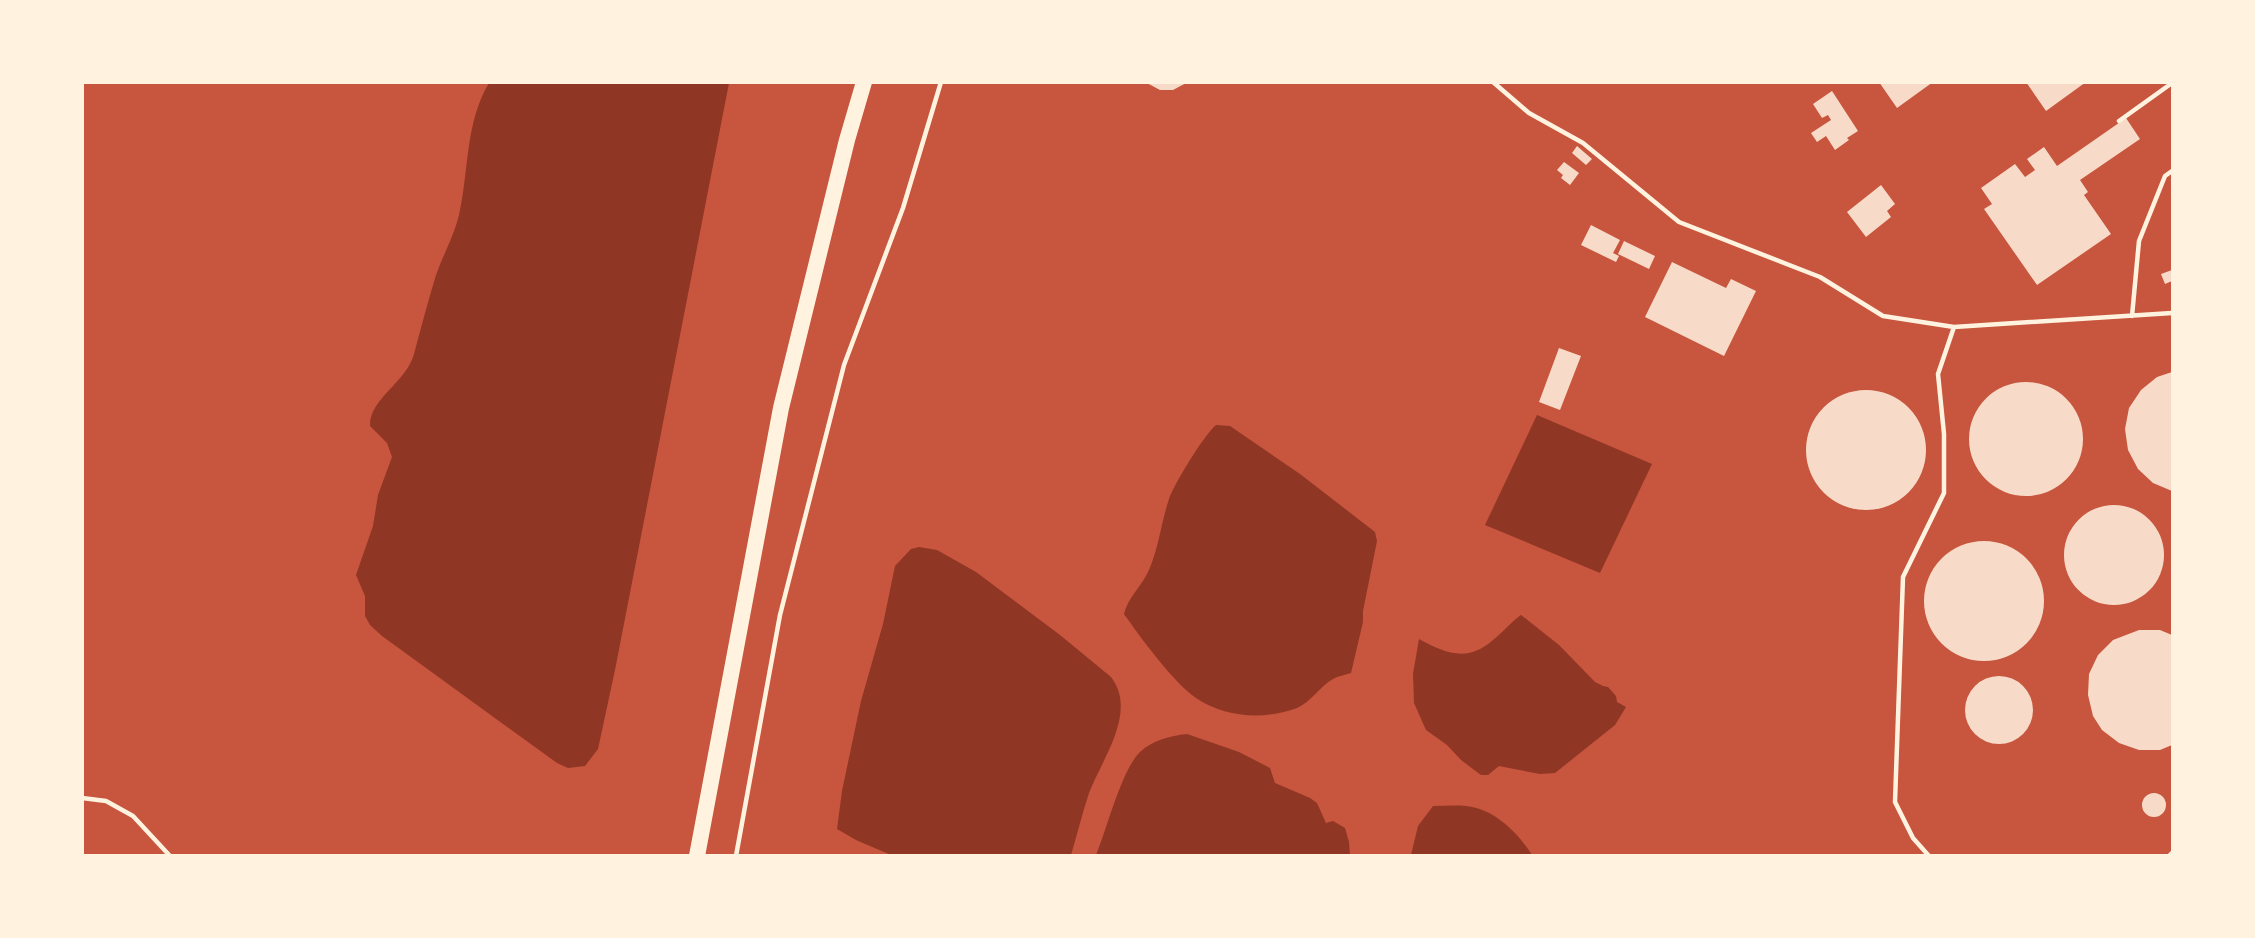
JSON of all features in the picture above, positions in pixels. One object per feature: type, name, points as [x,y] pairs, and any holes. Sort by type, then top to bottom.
[{"type":"highway","points":[[697,855],[781,408],[847,140],[864,82]]},
{"type":"lane","points":[[736,855],[780,615],[844,365],[903,208],[941,82]]},
{"type":"lane","points":[[1493,82],[1529,113],[1583,143],[1679,222],[1820,277],[1883,316],[1954,327],[2172,313]]},
{"type":"lane","points":[[2119,121],[2172,83]]},
{"type":"lane","points":[[2132,316],[2139,241],[2165,176],[2172,171]]},
{"type":"lane","points":[[1929,855],[1913,838],[1895,802],[1902,577],[1944,493],[1944,434],[1938,374],[1954,327]]},
{"type":"lane","points":[[82,798],[106,801],[133,816],[170,855]]},
{"type":"shaded area","points":[[489,83],[729,83],[615,670],[598,749],[585,766],[568,768],[557,763],[382,636],[370,625],[365,616],[365,596],[356,575],[373,526],[378,495],[392,457],[387,443],[370,426],[371,416],[381,399],[404,374],[414,354],[436,275],[457,223],[472,131],[481,98]]},
{"type":"shaded area","points":[[1537,415],[1652,464],[1600,573],[1485,525]]},
{"type":"shaded area","points":[[1216,425],[1230,426],[1300,474],[1375,532],[1377,541],[1363,611],[1363,622],[1351,673],[1333,679],[1302,705],[1284,712],[1258,715],[1232,713],[1208,705],[1196,698],[1168,671],[1124,614],[1149,570],[1172,492],[1197,449]]},
{"type":"shaded area","points":[[919,547],[937,550],[976,572],[1060,635],[1111,677],[1118,691],[1121,705],[1115,735],[1089,793],[1071,855],[891,855],[837,829],[842,791],[861,701],[883,624],[895,566],[911,549]]},
{"type":"shaded area","points":[[1521,615],[1559,645],[1595,682],[1608,687],[1616,696],[1617,702],[1626,707],[1615,725],[1555,773],[1540,774],[1499,766],[1488,775],[1481,775],[1426,730],[1414,703],[1413,674],[1419,639],[1447,652],[1474,652],[1493,640]]},
{"type":"shaded area","points":[[1187,734],[1239,752],[1270,768],[1275,783],[1310,798],[1317,803],[1326,823],[1333,821],[1345,828],[1350,855],[1096,855],[1121,786],[1133,761],[1140,752],[1156,742],[1168,737]]},
{"type":"shaded area","points":[[1433,806],[1466,806],[1487,812],[1505,823],[1532,855],[1411,855],[1418,826]]},
{"type":"building","points":[[1145,82],[1188,82],[1173,90],[1160,90]]},
{"type":"building","points":[[1879,82],[1933,82],[1897,108]]},
{"type":"building","points":[[2026,82],[2086,82],[2046,111]]},
{"type":"building","points":[[1832,91],[1858,131],[1835,150],[1826,136],[1817,142],[1811,133],[1831,120],[1828,115],[1822,118],[1813,104]]},
{"type":"building","points":[[2126,118],[2140,139],[2080,180],[2088,192],[2084,195],[2111,234],[2037,285],[1984,209],[1992,204],[1981,188],[2015,164],[2025,177],[2035,170],[2027,159],[2044,147],[2057,166]]},
{"type":"building","points":[[1577,146],[1592,159],[1586,165],[1572,153]]},
{"type":"building","points":[[1564,162],[1579,173],[1570,185],[1561,178],[1563,175],[1557,170]]},
{"type":"building","points":[[1881,185],[1895,204],[1887,211],[1891,217],[1866,237],[1847,212]]},
{"type":"building","points":[[1591,225],[1620,240],[1613,253],[1619,256],[1616,262],[1581,245]]},
{"type":"building","points":[[1624,241],[1655,256],[1649,269],[1618,254]]},
{"type":"building","points":[[1672,262],[1726,288],[1731,279],[1756,291],[1724,356],[1645,317]]},
{"type":"building","points":[[2172,270],[2172,281],[2165,284],[2161,274]]},
{"type":"building","points":[[1559,348],[1581,356],[1560,410],[1539,402]]},
{"type":"building","points":[[2172,372],[2172,491],[2153,483],[2138,469],[2128,450],[2125,429],[2129,408],[2141,390],[2157,377]]},
{"type":"building","points":[[2026,382],[2048,386],[2067,398],[2079,417],[2083,439],[2079,461],[2067,480],[2048,492],[2026,496],[2004,492],[1985,480],[1973,461],[1969,439],[1973,417],[1985,398],[2004,386]]},
{"type":"building","points":[[1866,390],[1889,395],[1908,408],[1921,427],[1926,450],[1921,473],[1908,492],[1889,505],[1866,510],[1843,505],[1824,492],[1811,473],[1806,450],[1811,427],[1824,408],[1843,395]]},
{"type":"building","points":[[2114,505],[2133,509],[2149,520],[2160,536],[2164,555],[2160,574],[2149,590],[2133,601],[2114,605],[2095,601],[2079,590],[2068,574],[2064,555],[2068,536],[2079,520],[2095,509]]},
{"type":"building","points":[[1984,541],[2007,546],[2026,559],[2039,578],[2044,601],[2039,624],[2026,643],[2007,656],[1984,661],[1961,656],[1942,643],[1929,624],[1924,601],[1929,578],[1942,559],[1961,546]]},
{"type":"building","points":[[2139,630],[2160,630],[2172,635],[2172,745],[2160,750],[2139,750],[2119,743],[2102,730],[2093,716],[2088,695],[2089,674],[2098,655],[2113,640]]},
{"type":"building","points":[[1999,676],[2012,679],[2023,686],[2030,697],[2033,710],[2030,723],[2023,734],[2012,741],[1999,744],[1986,741],[1975,734],[1968,723],[1965,710],[1968,697],[1975,686],[1986,679]]},
{"type":"building","points":[[2154,793],[2159,794],[2165,800],[2165,810],[2159,816],[2154,817],[2149,816],[2143,810],[2142,805],[2143,800],[2149,794]]}]
